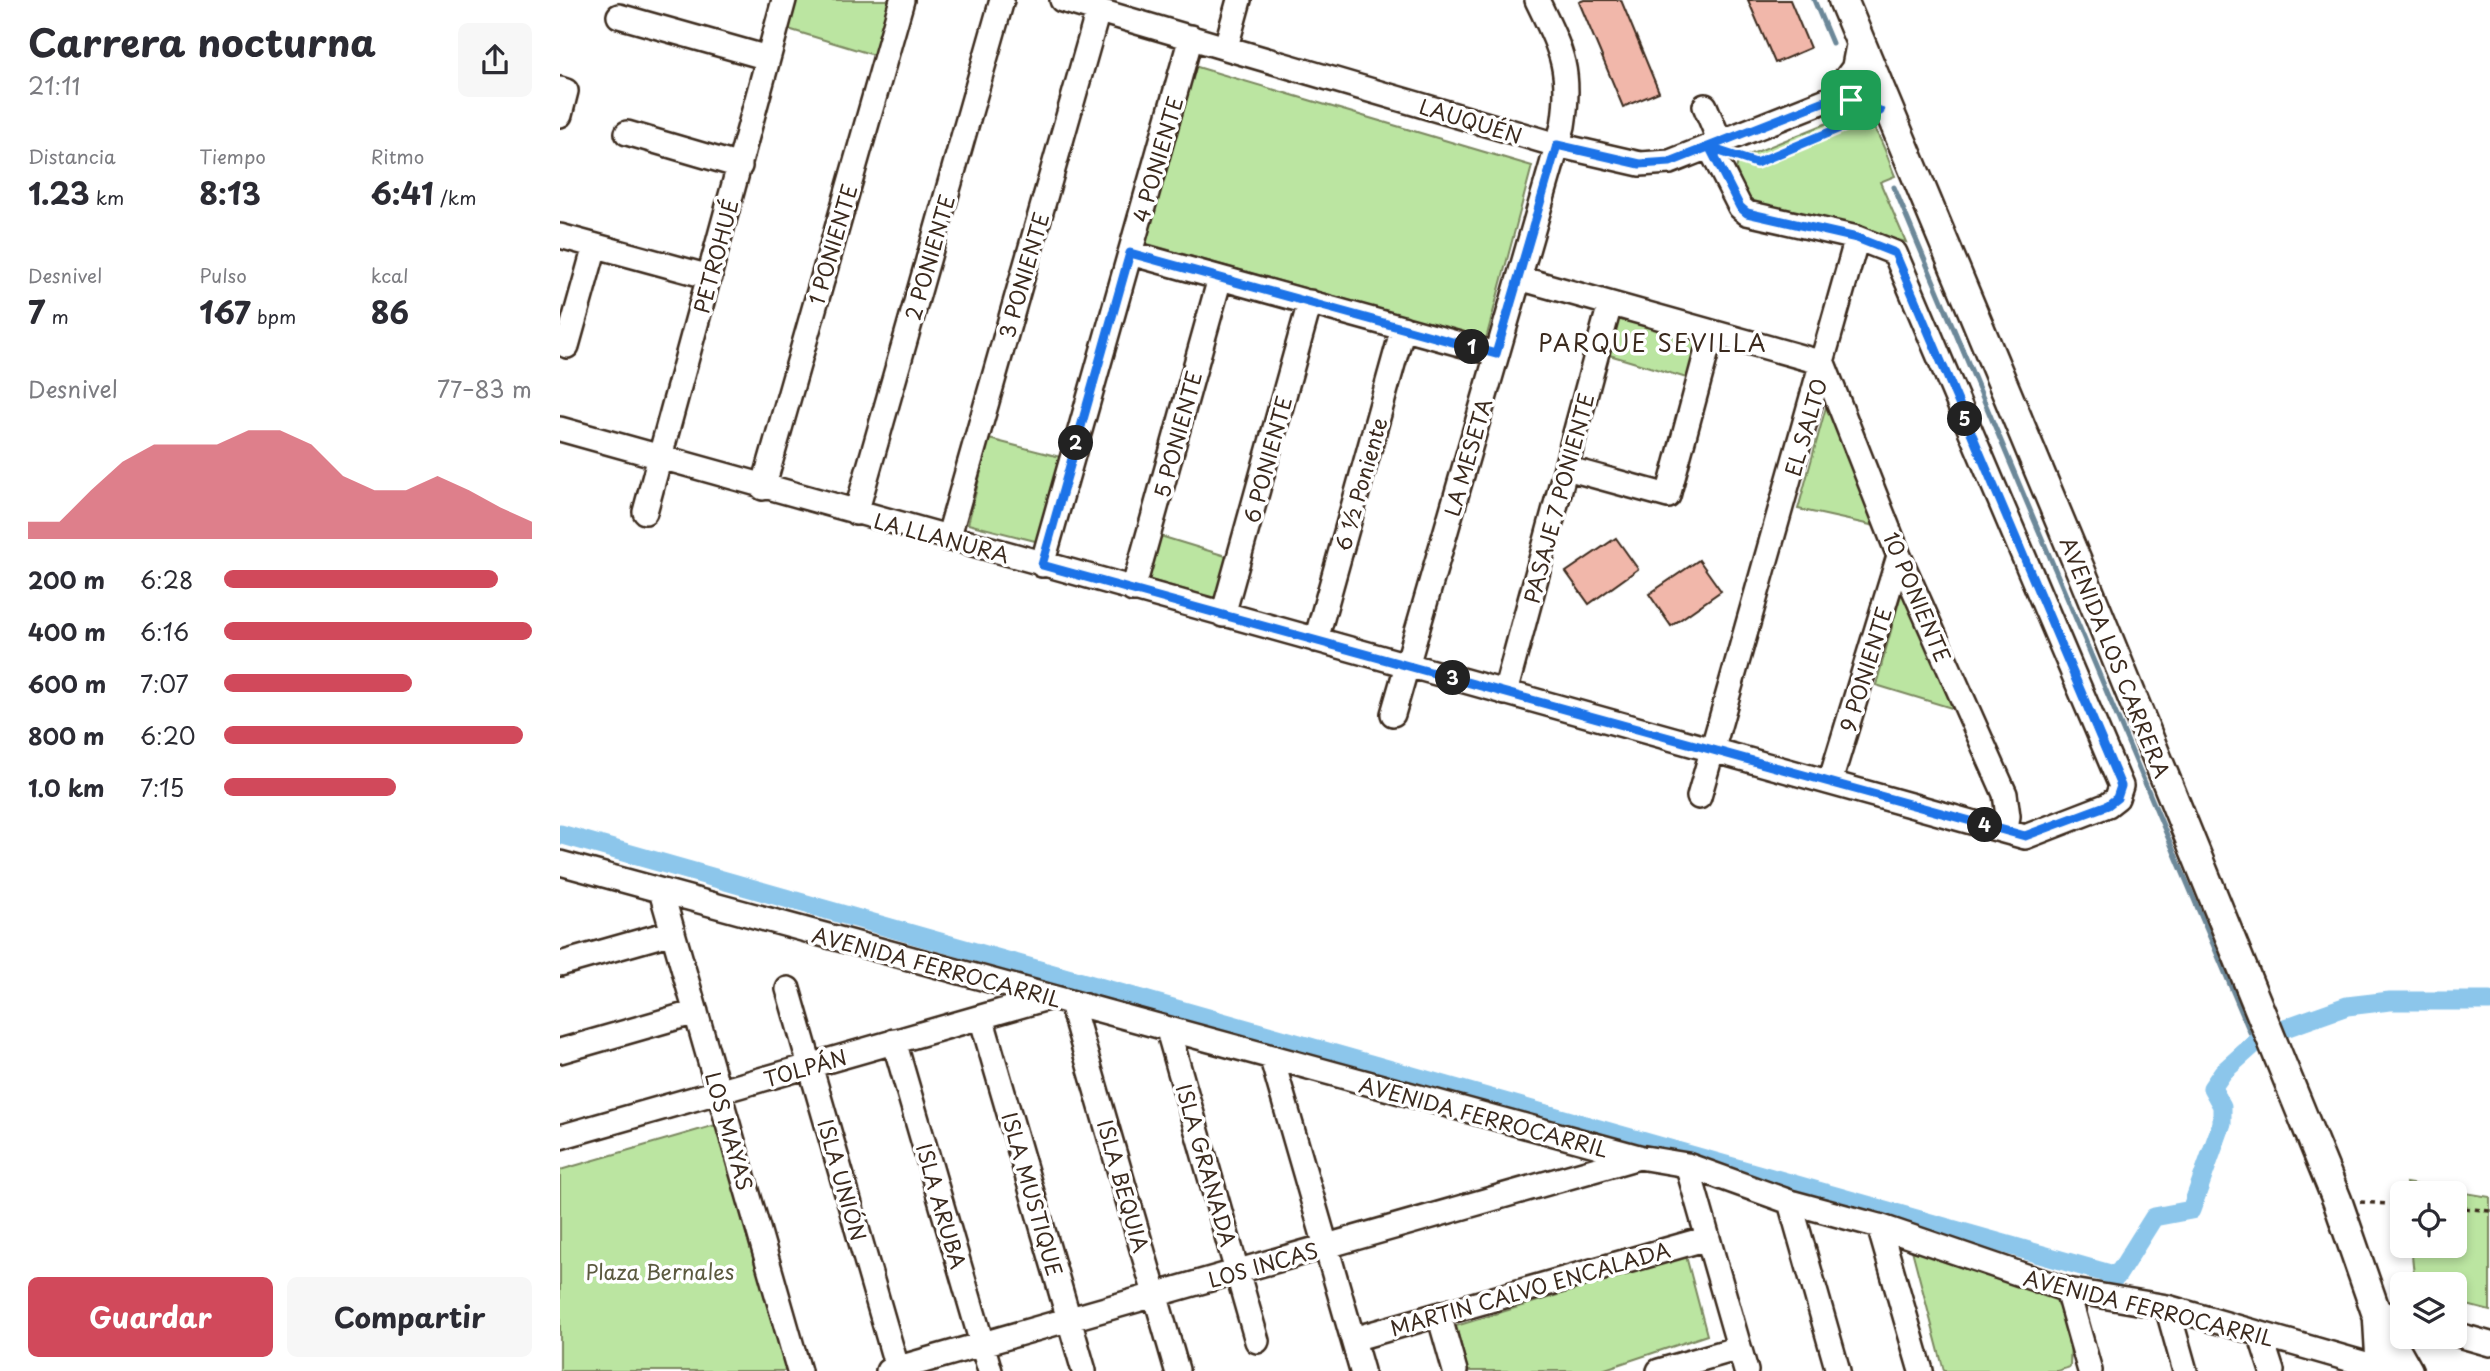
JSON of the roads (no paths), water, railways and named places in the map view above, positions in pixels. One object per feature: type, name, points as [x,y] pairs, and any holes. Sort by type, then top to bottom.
[{"type":"main road","name":"AVENIDA LOS CARRERA","points":[[1843,0],[1877,80],[1886,114],[2075,556],[2386,1316],[2394,1369]]},
{"type":"main road","points":[[1861,43],[1856,69],[1835,97],[1886,114]]},
{"type":"street","name":"PETROHUÉ","points":[[645,512],[784,0]]},
{"type":"street","name":"1 PONIENTE","points":[[762,488],[902,0]]},
{"type":"street","name":"2 PONIENTE","points":[[856,513],[1002,0]]},
{"type":"street","name":"LAUQUÉN","points":[[1062,0],[1557,145],[1654,164],[1715,146],[1877,80]]},
{"type":"street","points":[[1226,47],[1239,0]]},
{"type":"street","name":"LA MESETA","points":[[1393,714],[1566,107],[1563,55],[1537,0]]},
{"type":"street","name":"3 PONIENTE","points":[[948,539],[1098,10]]},
{"type":"street","points":[[619,16],[768,58]]},
{"type":"street","name":"4 PONIENTE","points":[[1042,565],[1191,37]]},
{"type":"street","points":[[560,89],[566,91],[560,115]]},
{"type":"street","points":[[1705,106],[1715,146],[1740,207],[1747,213],[1857,238]]},
{"type":"street","points":[[627,133],[740,166]]},
{"type":"street","points":[[560,236],[710,277]]},
{"type":"street","name":"LA LLANURA","points":[[560,429],[762,488],[2025,836],[2108,805],[2117,798],[2121,786],[1895,253],[1857,238]]},
{"type":"street","name":"EL SALTO","points":[[1699,797],[1857,238]]},
{"type":"street","points":[[567,346],[595,246]]},
{"type":"street","points":[[1130,253],[1496,354]]},
{"type":"street","name":"5 PONIENTE","points":[[1133,590],[1220,278]]},
{"type":"street","points":[[1519,278],[1823,363]]},
{"type":"street","name":"6 PONIENTE","points":[[1223,615],[1310,302]]},
{"type":"street","name":"PASAJE 7 PONIENTE","points":[[1505,693],[1610,304]]},
{"type":"street","name":"6 ½ Poniente","points":[[1316,640],[1403,328]]},
{"type":"street","points":[[1566,468],[1668,496],[1712,332]]},
{"type":"street","name":"10 PONIENTE","points":[[1823,363],[1899,556],[2006,794],[2006,831]]},
{"type":"street","name":"9 PONIENTE","points":[[1830,782],[1899,556]]},
{"type":"street","name":"AVENIDA FERROCARRIL","points":[[560,863],[1272,1059],[1639,1157],[1687,1165],[1790,1202],[1879,1226],[2067,1290],[2166,1307],[2394,1369]]},
{"type":"street","name":"LOS MAYAS","points":[[661,891],[799,1371]]},
{"type":"street","points":[[560,964],[673,932]]},
{"type":"street","name":"ISLA UNIÓN","points":[[788,989],[894,1370]]},
{"type":"street","name":"TOLPÁN","points":[[560,1137],[981,1017],[1061,1000]]},
{"type":"street","name":"ISLA BEQUIA","points":[[1061,1000],[1177,1370]]},
{"type":"street","points":[[560,1051],[696,1012]]},
{"type":"street","name":"ISLA MUSTIQUE","points":[[981,1017],[1084,1371]]},
{"type":"street","name":"ISLA GRANADA","points":[[1168,1030],[1257,1341]]},
{"type":"street","name":"ISLA ARUBA","points":[[894,1041],[990,1371]]},
{"type":"street","points":[[1272,1059],[1362,1371]]},
{"type":"street","name":"LOS INCAS","points":[[894,1370],[1639,1157]]},
{"type":"street","points":[[1687,1165],[1746,1371]]},
{"type":"street","points":[[1790,1202],[1838,1371]]},
{"type":"street","points":[[1879,1226],[1921,1371]]},
{"type":"street","name":"MARTIN CALVO ENCALADA","points":[[1353,1339],[1708,1238]]},
{"type":"street","points":[[2067,1290],[2090,1371]]},
{"type":"street","points":[[2166,1307],[2185,1371]]},
{"type":"street","points":[[1438,1315],[1455,1371]]},
{"type":"street","points":[[2260,1334],[2272,1371]]},
{"type":"street","points":[[2467,1337],[2490,1344]]},
{"type":"street","points":[[1659,1371],[1739,1348]]},
{"type":"waterway","points":[[1814,0],[1832,43]]},
{"type":"waterway","points":[[1894,187],[2255,1044]]},
{"type":"waterway","points":[[560,834],[2117,1276],[2154,1217],[2191,1210],[2222,1123],[2222,1106],[2212,1088],[2223,1072],[2262,1037]]},
{"type":"waterway","points":[[2285,1028],[2347,1006],[2390,1001],[2490,1001]]},
{"type":"district","name":"PARQUE SEVILLA","points":[[1653,342]]},
{"type":"park label","name":"Plaza Bernales","points":[[660,1271]]}]
